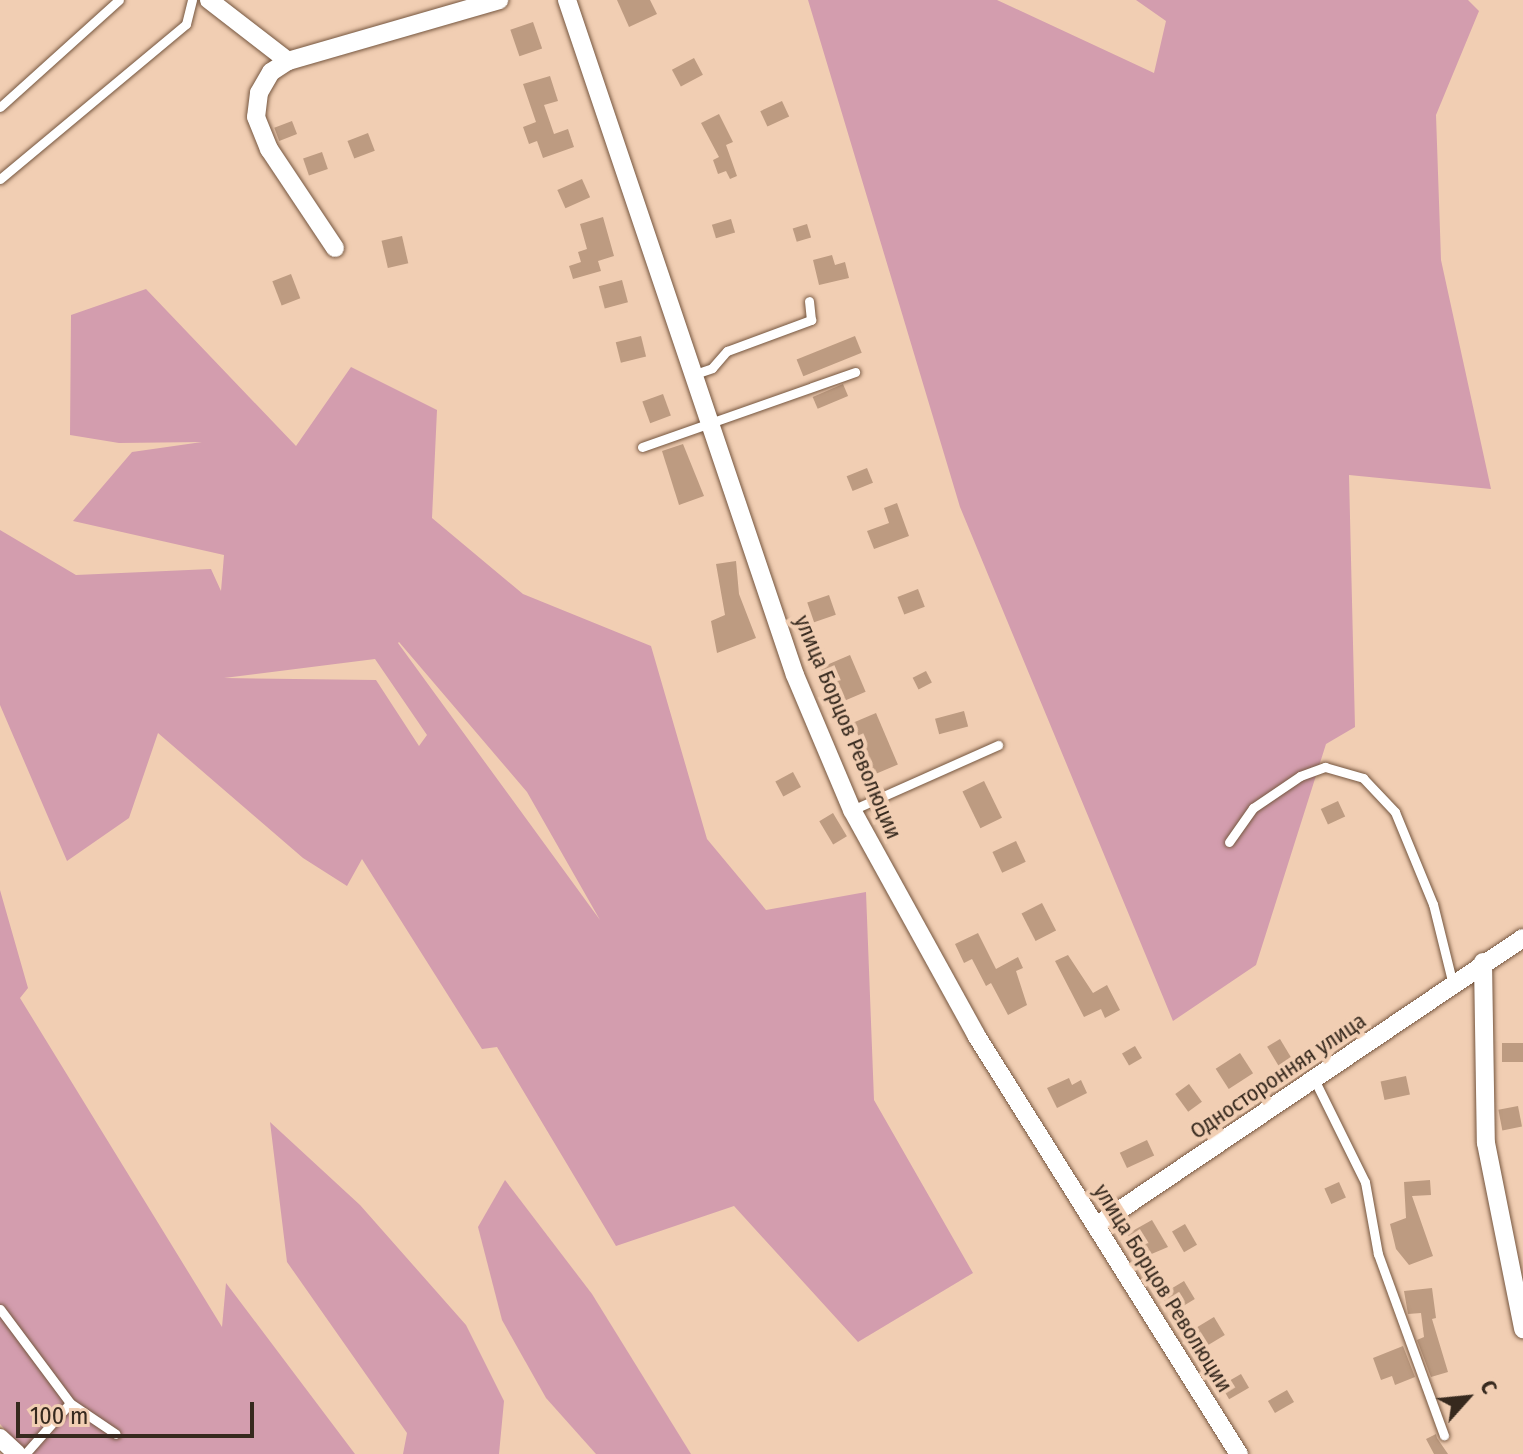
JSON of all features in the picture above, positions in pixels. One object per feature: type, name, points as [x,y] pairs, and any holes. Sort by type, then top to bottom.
[{"type":"street","points":[[209,0],[288,61]]},
{"type":"street","points":[[335,248],[269,149],[256,117],[259,93],[271,72],[288,61],[499,0]]},
{"type":"street","name":"улица Борцов Революции","points":[[567,0],[795,675],[852,810],[976,1035],[1239,1454]]},
{"type":"street","name":"Односторонняя улица","points":[[1096,1226],[1315,1081],[1452,981],[1523,938]]},
{"type":"street","points":[[1483,962],[1486,1143],[1523,1329]]},
{"type":"street","points":[[0,1438],[17,1454]]},
{"type":"lane","points":[[0,107],[119,0]]},
{"type":"lane","points":[[0,179],[186,24],[192,0]]},
{"type":"lane","points":[[695,374],[712,368],[727,351],[811,320],[809,301]]},
{"type":"lane","points":[[642,447],[855,372]]},
{"type":"lane","points":[[852,810],[998,745]]},
{"type":"lane","points":[[1229,842],[1253,808],[1300,776],[1325,767],[1363,778],[1395,812],[1433,904],[1452,981]]},
{"type":"lane","points":[[1315,1081],[1365,1182],[1378,1254],[1444,1435]]},
{"type":"lane","points":[[0,1309],[70,1403],[116,1434]]},
{"type":"lane","points":[[25,1454],[70,1403]]},
{"type":"shaded area","points":[[808,0],[997,0],[1154,73],[1166,21],[1136,0],[1468,0],[1479,11],[1436,115],[1441,260],[1491,489],[1349,475],[1355,727],[1326,744],[1256,965],[1173,1021],[960,507]]},
{"type":"shaded area","points":[[146,289],[296,446],[351,367],[437,410],[432,518],[523,594],[651,646],[707,839],[766,910],[866,892],[874,1100],[973,1273],[858,1342],[734,1206],[616,1246],[497,1047],[482,1049],[362,859],[347,886],[303,858],[158,733],[129,818],[67,861],[0,705],[0,530],[76,575],[211,569],[221,591],[224,555],[73,521],[132,452],[202,442],[119,443],[70,435],[71,315]],"holes":[[[398,643],[527,792],[600,920]],[[375,659],[427,735],[419,746],[376,680],[224,678]]]},
{"type":"shaded area","points":[[0,890],[28,988],[20,998],[222,1327],[226,1283],[355,1454],[27,1454],[0,1424]]},
{"type":"shaded area","points":[[270,1122],[360,1205],[466,1325],[504,1401],[499,1454],[403,1454],[407,1433],[287,1262]]},
{"type":"shaded area","points":[[505,1180],[592,1294],[691,1454],[596,1454],[546,1398],[502,1320],[478,1227]]},
{"type":"building","points":[[617,0],[650,0],[657,14],[629,27]]},
{"type":"building","points":[[533,22],[542,48],[519,56],[510,30]]},
{"type":"building","points":[[694,58],[703,75],[681,87],[672,70]]},
{"type":"building","points":[[550,76],[558,101],[544,105],[554,134],[568,129],[574,147],[543,158],[537,141],[529,144],[523,127],[536,122],[523,84]]},
{"type":"building","points":[[782,101],[789,116],[767,127],[760,111]]},
{"type":"building","points":[[719,114],[733,142],[726,145],[737,176],[730,179],[726,171],[718,174],[713,160],[719,157],[701,123]]},
{"type":"building","points":[[292,121],[297,134],[279,141],[274,128]]},
{"type":"building","points":[[368,133],[375,151],[354,159],[347,141]]},
{"type":"building","points":[[322,152],[328,169],[309,176],[303,159]]},
{"type":"building","points":[[582,179],[590,197],[565,208],[557,190]]},
{"type":"building","points":[[603,217],[614,256],[598,261],[601,271],[573,279],[569,266],[581,262],[578,252],[587,249],[580,224]]},
{"type":"building","points":[[731,219],[735,232],[716,238],[712,225]]},
{"type":"building","points":[[807,224],[811,237],[797,242],[793,228]]},
{"type":"building","points":[[402,236],[408,263],[388,268],[382,241]]},
{"type":"building","points":[[832,255],[835,265],[845,262],[849,278],[819,285],[813,260]]},
{"type":"building","points":[[291,274],[300,298],[282,305],[272,281]]},
{"type":"building","points":[[622,280],[628,302],[605,308],[599,286]]},
{"type":"building","points":[[641,336],[646,356],[621,363],[616,342]]},
{"type":"building","points":[[855,336],[862,353],[803,376],[797,360]]},
{"type":"building","points":[[843,384],[848,396],[818,409],[813,397]]},
{"type":"building","points":[[663,394],[671,416],[650,423],[642,402]]},
{"type":"building","points":[[683,444],[704,496],[679,505],[662,451]]},
{"type":"building","points":[[867,468],[873,483],[853,491],[847,476]]},
{"type":"building","points":[[897,503],[909,536],[874,549],[867,531],[889,523],[884,508]]},
{"type":"building","points":[[736,561],[739,594],[756,638],[717,653],[711,621],[725,615],[716,564]]},
{"type":"building","points":[[918,589],[925,607],[904,615],[897,597]]},
{"type":"building","points":[[829,595],[836,615],[814,622],[807,602]]},
{"type":"building","points":[[850,655],[866,692],[835,705],[820,668]]},
{"type":"building","points":[[926,671],[932,683],[919,689],[913,678]]},
{"type":"building","points":[[964,711],[968,726],[939,734],[935,719]]},
{"type":"building","points":[[876,713],[898,765],[875,774],[853,723]]},
{"type":"building","points":[[793,772],[801,787],[783,796],[775,781]]},
{"type":"building","points":[[984,781],[1002,818],[980,828],[962,792]]},
{"type":"building","points":[[1338,801],[1345,816],[1328,824],[1321,809]]},
{"type":"building","points":[[833,813],[847,836],[833,844],[819,821]]},
{"type":"building","points":[[1016,841],[1026,862],[1002,873],[992,852]]},
{"type":"building","points":[[1042,903],[1056,931],[1036,941],[1022,913]]},
{"type":"building","points":[[978,933],[996,969],[1018,957],[1023,968],[1016,971],[1027,1005],[1008,1015],[991,983],[986,986],[972,959],[964,963],[955,944]]},
{"type":"building","points":[[1068,955],[1093,993],[1107,985],[1120,1010],[1105,1018],[1101,1009],[1084,1017],[1055,961]]},
{"type":"building","points":[[1280,1039],[1292,1059],[1279,1066],[1267,1047]]},
{"type":"building","points":[[1502,1043],[1523,1043],[1523,1062],[1502,1062]]},
{"type":"building","points":[[1135,1046],[1142,1058],[1129,1066],[1122,1054]]},
{"type":"building","points":[[1240,1053],[1253,1073],[1229,1089],[1216,1069]]},
{"type":"building","points":[[1406,1076],[1410,1095],[1385,1100],[1381,1081]]},
{"type":"building","points":[[1069,1078],[1072,1085],[1081,1080],[1087,1093],[1057,1108],[1047,1088]]},
{"type":"building","points":[[1189,1084],[1202,1102],[1188,1112],[1175,1094]]},
{"type":"building","points":[[1518,1106],[1522,1127],[1502,1130],[1498,1110]]},
{"type":"building","points":[[1147,1140],[1154,1155],[1127,1168],[1120,1153]]},
{"type":"building","points":[[1430,1180],[1431,1195],[1412,1196],[1433,1256],[1409,1265],[1396,1249],[1390,1224],[1406,1218],[1404,1182]]},
{"type":"building","points":[[1339,1182],[1346,1198],[1331,1204],[1324,1189]]},
{"type":"building","points":[[1152,1220],[1168,1247],[1142,1258],[1127,1234]]},
{"type":"building","points":[[1185,1224],[1197,1245],[1184,1252],[1172,1232]]},
{"type":"building","points":[[1184,1281],[1195,1299],[1172,1313],[1161,1295]]},
{"type":"building","points":[[1432,1288],[1436,1318],[1432,1319],[1448,1372],[1431,1377],[1417,1340],[1424,1337],[1421,1313],[1408,1314],[1404,1291]]},
{"type":"building","points":[[1214,1317],[1225,1335],[1199,1350],[1188,1332]]},
{"type":"building","points":[[1403,1346],[1415,1377],[1395,1385],[1392,1376],[1381,1380],[1373,1358]]},
{"type":"building","points":[[1241,1374],[1249,1388],[1229,1399],[1221,1386]]},
{"type":"building","points":[[1287,1390],[1294,1402],[1275,1413],[1268,1401]]},
{"type":"building","points":[[1436,1434],[1448,1454],[1434,1454],[1426,1439]]}]
